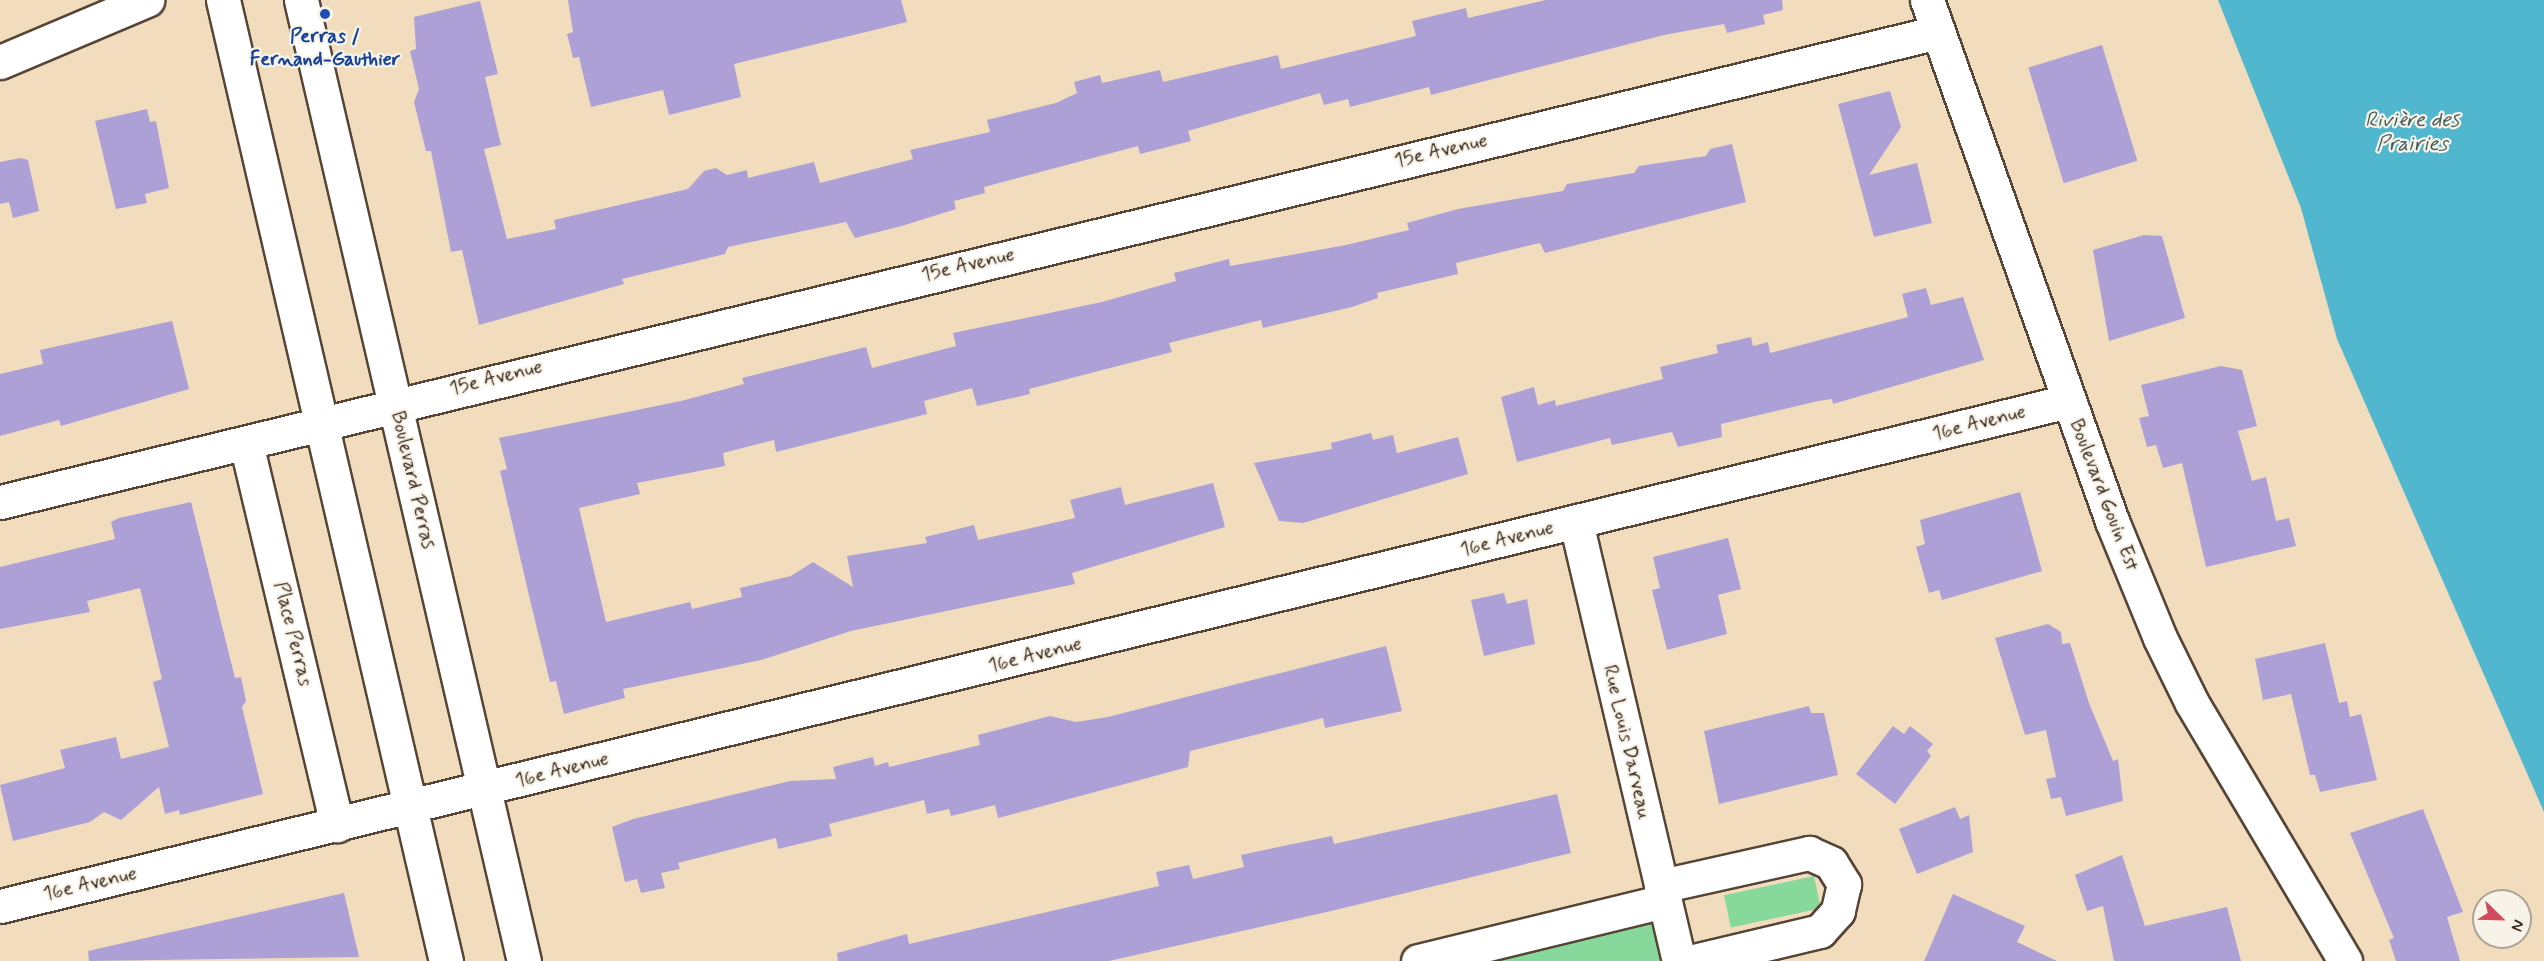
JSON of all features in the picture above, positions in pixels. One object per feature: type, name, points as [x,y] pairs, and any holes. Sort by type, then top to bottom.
[{"type":"street","points":[[0,62],[147,0]]},
{"type":"street","points":[[223,0],[446,961]]},
{"type":"street","name":"Boulevard Perras","points":[[300,0],[487,789],[524,961]]},
{"type":"street","name":"Boulevard Gouin Est","points":[[1927,0],[2069,401],[2160,638],[2220,752],[2345,961]]},
{"type":"street","name":"15e Avenue","points":[[0,502],[246,443],[322,421],[1938,32]]},
{"type":"street","name":"16e Avenue","points":[[0,906],[409,809],[2069,401]]},
{"type":"street","name":"Place Perras","points":[[246,443],[337,825]]},
{"type":"street","name":"Rue Louis Darveau","points":[[1576,522],[1679,961]]},
{"type":"street","points":[[1418,961],[1809,853],[1831,863],[1844,884],[1838,911],[1820,931],[1694,961]]},
{"type":"green space","points":[[1814,876],[1821,908],[1731,927],[1724,895]]},
{"type":"green space","points":[[1664,901],[1679,961],[1418,961]]},
{"type":"water","name":"Rivière des Prairies","points":[[2218,0],[2544,0],[2544,812],[2337,339],[2301,208]]},
{"type":"building","points":[[568,0],[901,0],[907,22],[734,64],[741,97],[669,115],[663,90],[591,107],[579,57],[573,58],[567,34],[573,32]]},
{"type":"building","points":[[1546,0],[1782,0],[1783,10],[1763,15],[1765,24],[1727,33],[1724,24],[1664,35],[1431,95],[1429,87],[1350,107],[1348,99],[1324,105],[1320,93],[1188,131],[1191,141],[1140,154],[1138,146],[984,187],[985,193],[954,201],[956,209],[905,225],[855,238],[846,222],[728,247],[725,254],[622,279],[624,284],[479,325],[462,250],[451,252],[431,151],[426,151],[414,102],[419,89],[410,51],[416,49],[414,17],[480,1],[498,74],[485,77],[501,145],[484,149],[507,239],[556,229],[554,220],[688,189],[704,171],[716,168],[727,175],[747,170],[748,178],[814,162],[820,183],[913,159],[910,150],[990,132],[987,120],[1056,103],[1077,93],[1074,82],[1100,75],[1102,83],[1160,70],[1163,82],[1278,55],[1281,69],[1416,36],[1412,21],[1466,8],[1468,18]]},
{"type":"building","points":[[2102,45],[2137,161],[2064,183],[2028,68]]},
{"type":"building","points":[[1890,91],[1901,127],[1869,175],[1917,163],[1932,223],[1874,237],[1838,104]]},
{"type":"building","points":[[147,109],[150,122],[156,121],[169,188],[145,194],[147,203],[116,209],[95,121]]},
{"type":"building","points":[[1732,144],[1746,202],[1545,253],[1540,243],[1456,263],[1458,274],[1377,293],[1378,298],[1352,307],[1263,328],[1261,320],[1169,343],[1172,352],[1029,389],[1030,394],[977,406],[972,388],[924,401],[927,414],[776,452],[774,440],[723,453],[725,466],[637,483],[640,494],[579,508],[606,622],[690,602],[692,609],[742,597],[740,588],[791,576],[813,562],[853,587],[847,556],[927,543],[925,537],[974,525],[978,540],[1075,518],[1070,500],[1121,487],[1125,505],[1213,483],[1225,527],[1072,573],[1075,584],[851,631],[761,660],[623,689],[625,698],[564,714],[556,681],[550,682],[531,604],[500,471],[507,469],[499,438],[681,401],[744,384],[742,378],[866,347],[872,368],[956,346],[953,333],[1102,302],[1176,281],[1174,273],[1229,259],[1230,266],[1346,245],[1409,230],[1407,223],[1458,209],[1563,191],[1567,184],[1634,173],[1639,166],[1706,156],[1710,149]]},
{"type":"building","points":[[21,158],[28,160],[39,211],[13,218],[9,202],[0,204],[0,162]]},
{"type":"building","points":[[2144,235],[2162,236],[2185,318],[2109,341],[2093,250]]},
{"type":"building","points":[[1926,288],[1931,305],[1963,297],[1984,360],[1833,404],[1832,399],[1818,401],[1721,424],[1722,437],[1678,447],[1672,432],[1612,445],[1610,438],[1517,462],[1501,397],[1534,387],[1538,405],[1555,400],[1556,406],[1663,379],[1660,367],[1718,353],[1716,345],[1751,337],[1753,346],[1768,342],[1770,353],[1908,317],[1902,294]]},
{"type":"building","points":[[172,321],[189,389],[61,426],[59,420],[0,436],[0,374],[43,364],[40,350]]},
{"type":"building","points":[[2221,366],[2242,370],[2257,426],[2238,431],[2252,481],[2266,477],[2276,521],[2289,518],[2296,546],[2206,567],[2182,463],[2163,468],[2156,445],[2147,447],[2139,418],[2149,416],[2141,385]]},
{"type":"building","points":[[1371,433],[1373,440],[1393,435],[1397,453],[1458,437],[1468,474],[1303,523],[1279,521],[1254,463],[1332,449],[1331,443]]},
{"type":"building","points":[[2020,492],[2042,571],[1942,600],[1939,590],[1929,593],[1916,547],[1925,544],[1920,520]]},
{"type":"building","points":[[191,502],[235,678],[241,677],[246,701],[242,707],[263,794],[180,815],[179,810],[165,814],[159,787],[121,820],[104,812],[90,822],[13,841],[0,785],[65,768],[60,750],[116,737],[121,759],[169,747],[153,682],[162,679],[140,588],[87,601],[90,612],[0,629],[0,567],[115,539],[111,522],[119,518]]},
{"type":"building","points":[[1728,538],[1741,589],[1718,595],[1727,634],[1667,650],[1652,590],[1660,588],[1653,557]]},
{"type":"building","points":[[1504,593],[1507,604],[1527,599],[1535,644],[1484,656],[1471,600]]},
{"type":"building","points":[[2048,624],[2061,632],[2062,644],[2070,643],[2089,703],[2113,761],[2118,759],[2123,801],[2066,816],[2061,797],[2051,799],[2046,779],[2056,777],[2046,730],[2025,735],[1995,638]]},
{"type":"building","points":[[2325,643],[2339,703],[2347,701],[2350,717],[2361,714],[2377,780],[2320,792],[2315,775],[2310,775],[2291,694],[2263,700],[2255,659]]},
{"type":"building","points":[[1386,646],[1402,711],[1325,728],[1323,718],[1190,751],[1188,767],[998,818],[995,805],[951,816],[949,809],[927,814],[924,800],[829,824],[832,836],[778,849],[776,838],[678,863],[680,869],[661,873],[665,888],[641,893],[637,879],[625,882],[612,827],[633,819],[790,781],[836,779],[833,767],[873,757],[875,766],[888,762],[889,767],[980,745],[978,735],[1050,716],[1076,722],[1108,717]]},
{"type":"building","points":[[1809,706],[1811,713],[1824,713],[1838,775],[1719,804],[1704,731]]},
{"type":"building","points":[[1893,726],[1904,734],[1910,726],[1933,744],[1927,751],[1931,756],[1895,804],[1856,774]]},
{"type":"building","points":[[1557,794],[1571,853],[1331,911],[1109,961],[838,961],[837,953],[907,934],[909,944],[1159,886],[1156,872],[1189,865],[1193,879],[1244,867],[1241,855],[1332,836],[1334,844]]},
{"type":"building","points":[[1955,807],[1960,819],[1969,815],[1973,852],[1917,874],[1899,829]]},
{"type":"building","points":[[2423,809],[2463,912],[2447,917],[2460,961],[2396,961],[2389,940],[2394,938],[2350,833]]},
{"type":"building","points":[[2122,855],[2145,926],[2227,907],[2241,961],[2114,961],[2103,906],[2087,911],[2075,875]]},
{"type":"building","points":[[344,893],[359,957],[89,961],[88,951]]},
{"type":"building","points":[[1953,894],[2025,926],[2017,942],[2057,961],[1924,961]]},
{"type":"place","name":"Perras / Fernand-Gauthier","points":[[325,14]]}]
